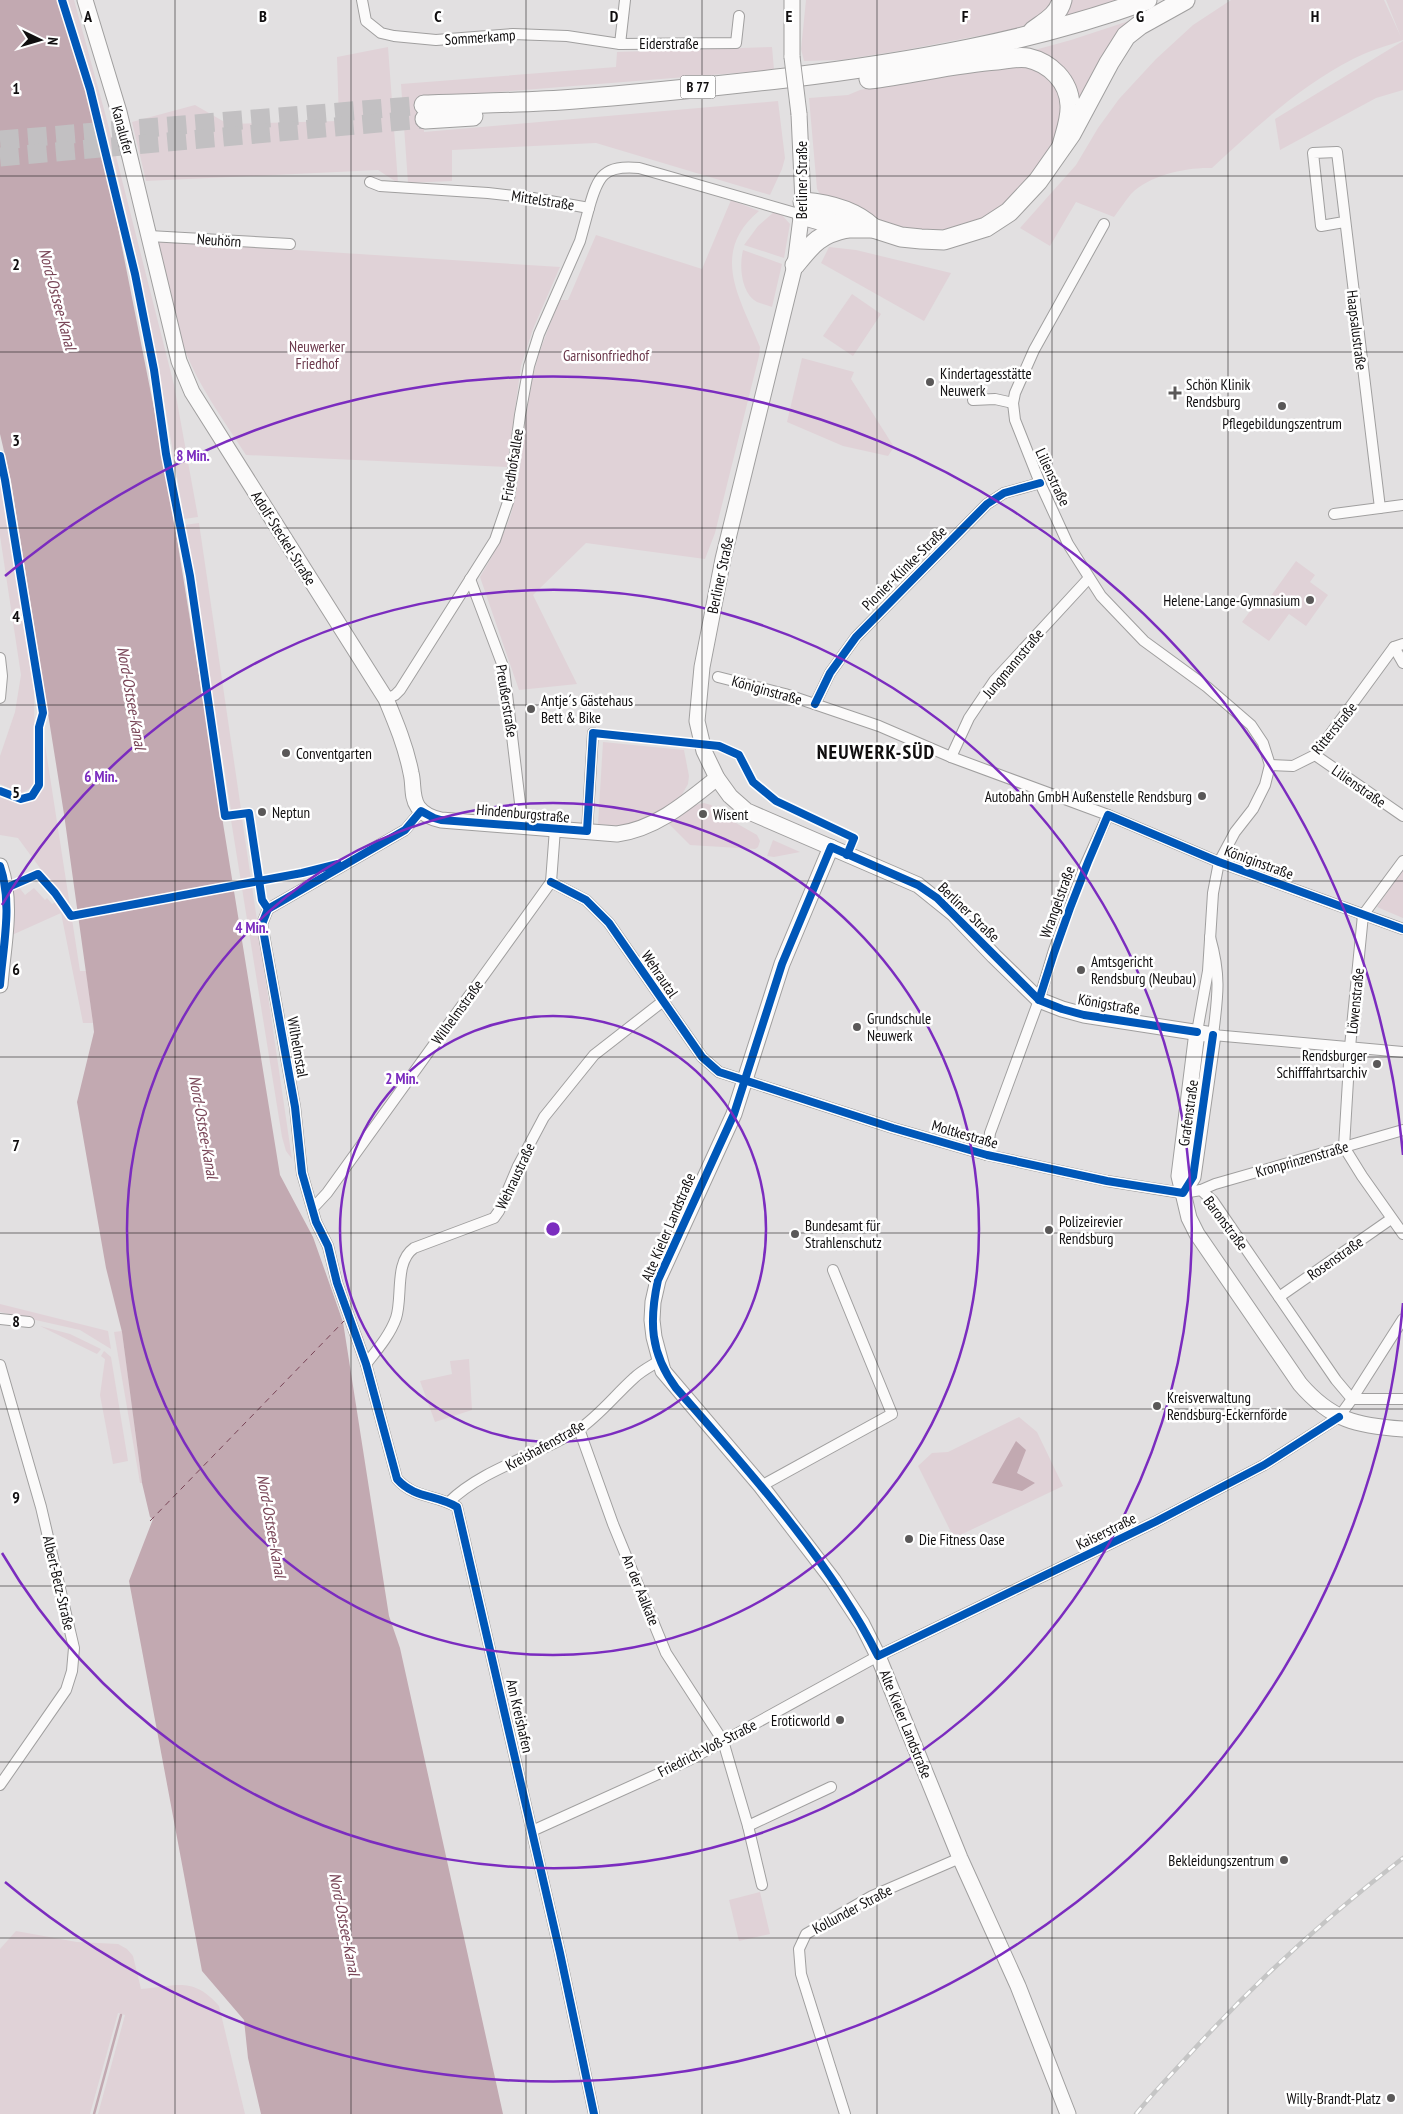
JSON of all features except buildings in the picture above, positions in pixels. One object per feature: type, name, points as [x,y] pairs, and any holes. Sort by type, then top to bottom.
[{"type":"highway","points":[[1021,38],[1053,16],[1058,11],[1062,0]]},
{"type":"highway","name":"B 77","points":[[1148,0],[1100,17],[1021,38],[960,52],[863,68],[738,84],[425,112],[575,110],[738,95],[900,75],[977,62],[1104,27],[1179,0]]},
{"type":"highway","points":[[795,265],[811,245],[822,236],[847,228],[873,228],[910,238],[944,240],[986,227],[1001,219],[1024,198],[1038,181],[1079,122],[1109,63],[1126,36],[1140,25],[1185,0]]},
{"type":"highway","points":[[977,62],[1026,58],[1046,65],[1060,77],[1067,91],[1070,105],[1069,118],[1062,146]]},
{"type":"highway","points":[[802,208],[827,205],[862,218],[873,228]]},
{"type":"highway","points":[[802,208],[847,228]]},
{"type":"street","name":"Kanalufer","points":[[84,0],[119,112],[155,262]]},
{"type":"street","name":"Sommerkamp","points":[[362,0],[366,21],[381,33],[394,36],[436,40],[522,34],[567,36],[620,44]]},
{"type":"street","name":"Eiderstraße","points":[[625,0],[620,44],[736,43],[739,16]]},
{"type":"street","name":"Berliner Straße","points":[[792,0],[790,24],[799,114],[802,208],[795,265],[732,524],[702,667],[697,722],[704,751],[717,778],[730,796],[747,811],[918,885],[937,898],[1023,985]]},
{"type":"street","name":"Haapsalustraße","points":[[1344,222],[1321,226],[1313,153],[1337,152],[1380,508]]},
{"type":"street","name":"Mittelstraße","points":[[370,182],[380,186],[533,198],[589,208],[594,188],[605,173],[620,166],[639,168],[777,207],[802,208]]},
{"type":"street","name":"Friedhofsallee","points":[[386,698],[400,690],[495,540],[509,498],[521,403],[528,366],[539,334],[580,241],[589,208]]},
{"type":"street","name":"Lilienstraße","points":[[1104,224],[1034,350],[1015,393],[1013,403],[1015,420],[1040,483],[1068,544],[1101,596],[1144,641],[1207,687],[1251,725],[1263,743],[1270,765]]},
{"type":"street","name":"Neuhörn","points":[[149,236],[290,244]]},
{"type":"street","name":"Adolf-Steckel-Straße","points":[[155,262],[175,348],[192,392],[386,698],[401,736],[412,774],[414,800],[421,811]]},
{"type":"street","points":[[973,400],[995,399],[1013,403]]},
{"type":"street","name":"Pionier-Klinke-Straße","points":[[815,704],[830,673],[856,637],[987,504],[1004,493],[1040,483]]},
{"type":"street","points":[[1334,514],[1403,505]]},
{"type":"street","name":"Jungmannstraße","points":[[952,757],[969,718],[994,681],[1089,578]]},
{"type":"street","name":"Preußerstraße","points":[[470,579],[504,669],[523,828]]},
{"type":"street","points":[[1399,645],[1403,663]]},
{"type":"street","name":"Ritterstraße","points":[[1270,765],[1293,766],[1315,755],[1399,645]]},
{"type":"street","points":[[0,658],[2,676],[0,698]]},
{"type":"street","name":"Königinstraße","points":[[718,677],[784,694],[879,726],[952,757],[1108,815],[1219,862],[1403,929]]},
{"type":"street","name":"Hindenburgstraße","points":[[587,831],[594,733]]},
{"type":"street","name":"Lilienstraße","points":[[1315,755],[1403,816]]},
{"type":"street","points":[[1219,862],[1235,832],[1253,809],[1265,785],[1270,765]]},
{"type":"street","name":"Hindenburgstraße","points":[[421,811],[441,820],[523,828],[617,834],[630,833],[657,821],[717,778]]},
{"type":"street","name":"Wilhelmstal","points":[[366,1364],[337,1283],[328,1246],[316,1222],[302,1172],[295,1107],[262,924],[268,909],[405,830],[421,811]]},
{"type":"street","name":"Wrangelstraße","points":[[987,1155],[990,1132],[1039,1000],[1054,950],[1084,868],[1108,815]]},
{"type":"street","points":[[552,882],[555,829]]},
{"type":"street","name":"Alte Kieler Landstraße","points":[[832,847],[782,964],[734,1114],[658,1280],[653,1302],[652,1320],[654,1337],[663,1371],[761,1486],[833,1580],[862,1624],[878,1656],[960,1858],[1018,1986],[1068,2114]]},
{"type":"street","points":[[1363,915],[1403,861]]},
{"type":"street","name":"Grafenstraße","points":[[1183,1193],[1179,1176],[1197,1032],[1208,971],[1213,893],[1219,862]]},
{"type":"street","points":[[0,866],[7,900],[0,985]]},
{"type":"street","name":"Wilhelmstraße","points":[[313,1208],[327,1194],[552,882]]},
{"type":"street","name":"Wehrautal","points":[[552,882],[586,900],[609,923],[662,1002],[702,1057],[719,1072],[745,1082]]},
{"type":"street","name":"Löwenstraße","points":[[1344,1147],[1350,1047],[1363,915]]},
{"type":"street","name":"Grafenstraße","points":[[1183,1193],[1193,1177],[1214,1034],[1219,981],[1217,963],[1210,937]]},
{"type":"street","name":"Königstraße","points":[[1023,985],[1039,1000],[1084,1015],[1214,1034],[1403,1052]]},
{"type":"street","name":"Wehraustraße","points":[[366,1364],[384,1340],[396,1318],[403,1264],[408,1252],[414,1248],[494,1218],[499,1211],[518,1166],[544,1117],[594,1055],[662,1002]]},
{"type":"street","name":"Moltkestraße","points":[[745,1082],[987,1155],[1107,1181],[1183,1193]]},
{"type":"street","name":"Kronprinzenstraße","points":[[1201,1190],[1215,1184],[1403,1130]]},
{"type":"street","points":[[1344,1147],[1391,1219],[1403,1234]]},
{"type":"street","name":"Baronstraße","points":[[1352,1399],[1336,1380],[1213,1200],[1201,1190],[1183,1193],[1189,1218],[1197,1234],[1294,1376],[1320,1405],[1339,1417],[1368,1426],[1403,1429]]},
{"type":"street","name":"Rosenstraße","points":[[1279,1297],[1391,1219]]},
{"type":"street","points":[[761,1486],[892,1414],[833,1270]]},
{"type":"street","points":[[0,1319],[29,1322]]},
{"type":"street","points":[[1339,1417],[1403,1319]]},
{"type":"street","name":"Kreishafenstraße","points":[[449,1502],[463,1488],[477,1479],[528,1457],[579,1429],[636,1376],[659,1361]]},
{"type":"street","points":[[366,1364],[397,1479],[406,1488],[421,1496],[440,1498],[449,1502]]},
{"type":"street","name":"Albert-Betz-Straße","points":[[0,1365],[41,1507],[74,1648],[72,1671],[66,1690],[0,1785]]},
{"type":"street","points":[[1352,1399],[1403,1399]]},
{"type":"street","name":"Kaiserstraße","points":[[878,1656],[1155,1522],[1264,1465],[1339,1417]]},
{"type":"street","name":"An der Aalkate","points":[[579,1429],[614,1524],[666,1653],[723,1740],[748,1826],[762,1885]]},
{"type":"street","name":"Am Kreishafen","points":[[449,1502],[457,1507],[560,1953],[594,2114]]},
{"type":"street","name":"Friedrich-Voß-Straße","points":[[532,1831],[689,1760],[878,1656]]},
{"type":"street","points":[[748,1826],[831,1787]]},
{"type":"street","name":"Kollunder Straße","points":[[845,2114],[801,1974],[798,1949],[806,1934],[872,1896],[960,1858]]},
{"type":"green space","points":[[68,0],[74,0],[105,113],[174,385],[198,517],[184,519],[162,388],[136,257],[105,127],[88,63]]},
{"type":"green space","points":[[806,0],[1058,0],[1044,20],[1014,29],[841,60],[804,61],[801,49]]},
{"type":"green space","points":[[1069,0],[1128,0],[1065,16],[1070,8]]},
{"type":"green space","points":[[1231,0],[1384,0],[1401,37],[1386,0],[1403,0],[1403,40],[1359,56],[1314,82],[1262,123],[1212,168],[1169,173],[1139,187],[1131,194],[1114,217],[1076,202],[1050,246],[1020,228],[1076,165],[1098,128],[1119,99],[1156,59],[1193,25]]},
{"type":"green space","points":[[1138,18],[1076,122],[1072,92],[1020,54],[1071,40]]},
{"type":"green space","points":[[1403,41],[1403,90],[1376,98],[1280,150],[1275,119]]},
{"type":"green space","points":[[388,47],[398,183],[378,170],[146,181],[132,122],[195,105],[228,124],[339,121],[337,57]]},
{"type":"green space","points":[[772,47],[774,70],[422,98],[424,132],[778,101],[785,158],[770,195],[596,143],[452,150],[452,181],[408,183],[401,84],[616,67],[617,52]]},
{"type":"green space","points":[[1004,63],[1044,68],[1066,100],[1060,135],[1011,204],[960,231],[914,231],[882,221],[821,196],[817,189],[809,98],[848,95],[860,90]]},
{"type":"green space","name":"Garnisonfriedhof","points":[[731,200],[759,211],[744,227],[735,243],[732,260],[733,276],[738,294],[760,347],[715,533],[705,559],[586,543],[533,595],[577,684],[519,690],[480,577],[501,538],[513,508],[531,384],[540,351],[560,300],[568,300],[596,235],[702,269]]},
{"type":"green space","points":[[774,212],[782,215],[790,224],[784,258],[744,245],[758,226]]},
{"type":"green space","name":"Neuwerker Friedhof","points":[[158,241],[560,267],[533,329],[521,366],[507,467],[246,455],[211,400],[188,357],[175,317]]},
{"type":"green space","points":[[829,247],[856,250],[951,273],[924,321],[821,263]]},
{"type":"green space","points":[[743,250],[782,264],[772,307],[757,302],[744,286],[741,271]]},
{"type":"green space","points":[[852,294],[881,314],[853,356],[823,336]]},
{"type":"green space","points":[[802,358],[854,372],[851,379],[894,447],[888,456],[843,446],[787,422]]},
{"type":"green space","points":[[0,478],[34,690],[35,782],[29,789],[21,793],[0,784],[0,756],[15,712],[21,675],[0,536]]},
{"type":"green space","points":[[199,523],[241,809],[231,810],[184,525]]},
{"type":"green space","points":[[1296,561],[1315,575],[1310,582],[1328,595],[1306,626],[1289,614],[1269,641],[1242,622],[1256,603],[1263,607]]},
{"type":"green space","points":[[42,725],[80,971],[86,971],[93,1023],[83,1023],[61,913],[12,935],[13,890],[18,886],[25,895],[34,888],[45,900],[47,898],[52,904],[62,898],[18,838],[0,835],[0,794],[22,801],[32,799],[39,793],[43,783],[45,758]]},
{"type":"green space","points":[[603,742],[684,750],[689,776],[688,784],[680,798],[669,808],[629,827],[598,824]]},
{"type":"green space","points":[[704,803],[711,805],[757,835],[760,841],[758,847],[755,849],[690,845],[668,823],[695,805]]},
{"type":"green space","points":[[242,818],[292,1159],[286,1151],[282,1137],[231,820]]},
{"type":"green space","points":[[773,840],[800,852],[774,857],[767,856]]},
{"type":"green space","points":[[1403,870],[1403,918],[1377,907]]},
{"type":"green space","points":[[0,1304],[108,1331],[111,1349],[80,1330],[0,1312]]},
{"type":"green space","points":[[40,1326],[70,1334],[101,1349],[97,1354]]},
{"type":"green space","points":[[122,1331],[142,1483],[140,1483],[114,1332]]},
{"type":"green space","points":[[104,1351],[111,1357],[128,1461],[113,1464],[100,1395],[105,1359],[101,1356]]},
{"type":"green space","points":[[469,1359],[472,1410],[435,1422],[420,1381],[452,1374],[450,1361]]},
{"type":"green space","points":[[1019,1417],[1037,1432],[1063,1486],[954,1538],[918,1466],[932,1453],[948,1452]]},
{"type":"green space","points":[[760,1892],[770,1934],[739,1941],[729,1900]]},
{"type":"green space","points":[[16,1931],[77,1942],[118,1944],[127,1949],[133,1956],[141,1989],[184,1985],[201,1990],[210,1997],[219,2006],[245,2114],[98,2114],[125,2015],[118,2013],[90,2114],[0,2114],[0,1949]]},
{"type":"water","name":"Nord-Ostsee-Kanal","points":[[0,0],[58,0],[88,89],[111,192],[164,459],[280,1175],[313,1237],[343,1322],[389,1616],[400,1648],[503,2114],[261,2114],[248,2058],[244,2020],[202,1971],[129,1581],[153,1519],[150,1517],[142,1483],[122,1332],[106,1268],[77,1102],[94,1032],[93,1023],[64,814],[11,481],[0,434]]},
{"type":"water","points":[[1016,1441],[1026,1450],[1017,1473],[1035,1483],[1022,1491],[992,1483]]},
{"type":"waterway","points":[[94,2114],[121,2015]]},
{"type":"ferry route","points":[[150,1521],[344,1321]]},
{"type":"tunnel","points":[[0,140],[424,105]]},
{"type":"tunnel","points":[[0,157],[425,119]]},
{"type":"railway","points":[[1136,2114],[1212,2030],[1290,1953],[1403,1858]]},
{"type":"cycle path","points":[[62,0],[90,89],[135,274],[154,370],[166,454],[190,576],[225,816],[249,813],[262,900],[268,909]]},
{"type":"cycle path","points":[[0,456],[43,713],[39,727],[39,785],[32,796],[21,799],[0,791]]},
{"type":"cycle path","points":[[815,704],[830,673],[856,637],[987,504],[1004,493],[1040,483]]},
{"type":"cycle path","points":[[594,2114],[560,1953],[457,1507],[411,1490],[397,1479],[366,1364],[337,1283],[328,1246],[316,1222],[302,1173],[295,1107],[262,924],[268,909],[405,830],[421,811],[441,820],[587,831],[593,733],[719,746],[739,755],[753,782],[776,801],[854,838],[847,855]]},
{"type":"cycle path","points":[[1039,1000],[1070,907],[1108,815],[1219,862],[1403,929]]},
{"type":"cycle path","points":[[1197,1032],[1084,1015],[1039,1000],[937,898],[918,885],[831,847],[782,964],[734,1114],[658,1280],[653,1309],[653,1323],[654,1336],[661,1362],[676,1388],[731,1450],[811,1550],[836,1585],[878,1656],[1155,1522],[1264,1465],[1339,1417]]},
{"type":"cycle path","points":[[6,888],[38,874],[55,893],[71,916],[302,873],[338,864],[339,866]]},
{"type":"cycle path","points":[[0,866],[4,880],[7,910],[0,985]]},
{"type":"cycle path","points":[[551,882],[586,900],[609,923],[702,1057],[719,1072],[893,1128],[987,1155],[1107,1181],[1183,1193],[1193,1177],[1213,1035]]},
{"type":"place","name":"Kindertagesstätte Neuwerk","points":[[930,382]]},
{"type":"place","name":"Schön Klinik Rendsburg","points":[[1175,393]]},
{"type":"place","name":"Pflegebildungszentrum","points":[[1282,406]]},
{"type":"place","name":"Helene-Lange-Gymnasium","points":[[1310,600]]},
{"type":"place","name":"Antje´s Gästehaus Bett & Bike","points":[[531,709]]},
{"type":"place","name":"Conventgarten","points":[[286,753]]},
{"type":"place","name":"Autobahn GmbH Außenstelle Rendsburg","points":[[1202,796]]},
{"type":"place","name":"Neptun","points":[[262,812]]},
{"type":"place","name":"Wisent","points":[[703,814]]},
{"type":"place","name":"Amtsgericht Rendsburg (Neubau)","points":[[1081,970]]},
{"type":"place","name":"Grundschule Neuwerk","points":[[857,1027]]},
{"type":"place","name":"Rendsburger Schifffahrtsarchiv","points":[[1377,1064]]},
{"type":"place","name":"Polizeirevier Rendsburg","points":[[1049,1230]]},
{"type":"place","name":"Bundesamt für Strahlenschutz","points":[[795,1234]]},
{"type":"place","name":"Kreisverwaltung Rendsburg-Eckernförde","points":[[1157,1406]]},
{"type":"place","name":"Die Fitness Oase","points":[[909,1539]]},
{"type":"place","name":"Eroticworld","points":[[840,1720]]},
{"type":"place","name":"Bekleidungszentrum","points":[[1284,1860]]},
{"type":"place","name":"Willy-Brandt-Platz","points":[[1391,2098]]},
{"type":"district","name":"NEUWERK-SÜD","points":[[876,752]]}]
